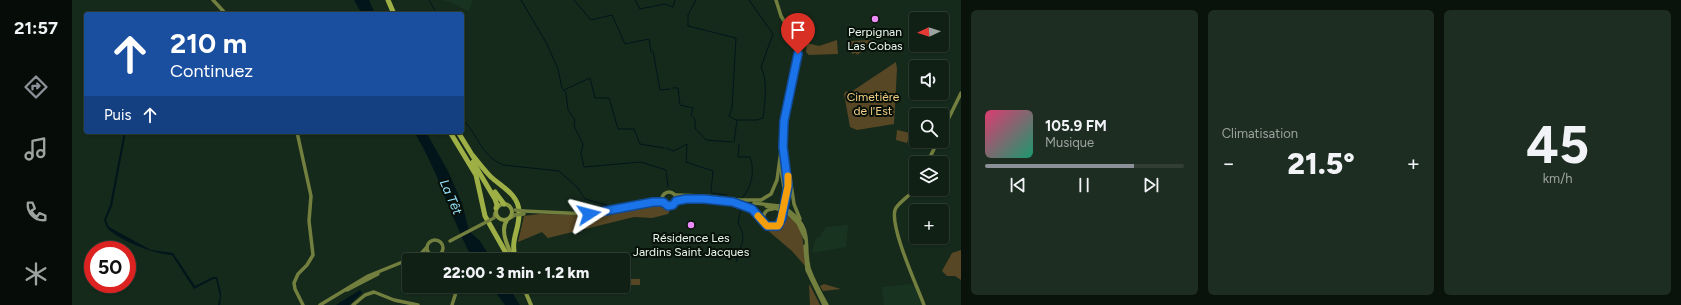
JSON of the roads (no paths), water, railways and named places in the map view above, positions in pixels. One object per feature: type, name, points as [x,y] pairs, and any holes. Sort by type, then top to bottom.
[{"type":"highway","points":[[388,0],[393,12]]},
{"type":"highway","points":[[392,0],[397,12]]},
{"type":"highway","points":[[451,134],[476,175],[485,216],[509,253]]},
{"type":"highway","points":[[455,134],[495,199],[497,205],[496,216]]},
{"type":"highway","points":[[459,134],[504,204]]},
{"type":"highway","points":[[473,156],[491,176],[509,191],[517,201],[520,213],[513,243],[513,253]]},
{"type":"main road","points":[[213,0],[224,12]]},
{"type":"main road","points":[[320,305],[368,276],[420,254],[432,241],[443,243],[496,216],[504,204],[513,210],[523,212],[589,214],[653,202],[663,202],[668,206],[673,205],[676,201],[696,198],[735,201],[761,200],[771,194],[777,180],[788,99],[798,54],[796,41],[781,16],[776,0]]},
{"type":"main road","points":[[949,118],[961,93]]},
{"type":"main road","points":[[784,129],[783,147],[794,204],[808,241],[808,264],[827,305]]},
{"type":"main road","points":[[297,134],[310,196],[309,221],[313,255],[307,265],[298,274],[294,283],[302,305]]},
{"type":"main road","points":[[780,157],[785,191],[785,203]]},
{"type":"main road","points":[[735,201],[752,209],[764,224],[771,227],[778,226],[785,203],[788,177],[786,163]]},
{"type":"main road","points":[[653,202],[669,192],[676,195],[696,195],[779,208],[789,212],[802,224]]},
{"type":"main road","points":[[676,195],[676,201]]},
{"type":"main road","points":[[663,196],[663,202]]},
{"type":"main road","points":[[910,196],[897,206],[895,210],[895,220],[900,242],[924,305]]},
{"type":"main road","points":[[764,224],[763,217],[767,210],[779,208]]},
{"type":"main road","points":[[511,253],[505,237],[504,224],[513,210]]},
{"type":"main road","points":[[496,216],[508,219],[523,212]]},
{"type":"main road","points":[[789,212],[798,223],[804,235],[807,269],[824,305]]},
{"type":"main road","points":[[496,216],[510,253]]},
{"type":"main road","points":[[442,253],[443,243]]},
{"type":"main road","points":[[427,247],[429,253]]},
{"type":"main road","points":[[324,305],[366,279],[402,264]]},
{"type":"main road","points":[[807,269],[821,292]]},
{"type":"main road","points":[[353,305],[365,294],[374,292],[394,300],[418,305]]},
{"type":"main road","points":[[453,305],[456,293]]},
{"type":"main road","points":[[527,293],[532,305]]},
{"type":"water","points":[[354,0],[369,0],[374,12],[361,12]]},
{"type":"water","points":[[124,134],[126,134],[112,206],[106,220],[109,227],[135,241],[127,241],[120,238],[107,228],[104,220],[110,205]]},
{"type":"water","name":"La Têt","points":[[415,134],[427,134],[448,171],[462,203],[469,231],[480,241],[488,253],[470,253],[431,163]]},
{"type":"water","points":[[136,242],[151,250],[173,253],[195,286],[213,277],[217,277],[221,293],[220,305],[218,305],[220,296],[216,279],[213,279],[194,289],[172,255],[156,252],[136,245]]},
{"type":"water","points":[[360,290],[362,293],[349,305],[336,305]]},
{"type":"water","points":[[496,293],[512,293],[520,305],[505,305]]},
{"type":"waterway","points":[[429,0],[436,12]]},
{"type":"waterway","points":[[521,0],[547,44],[558,69],[562,88],[566,93],[568,110],[575,120],[574,126],[583,144],[581,153],[584,167],[641,162],[666,170],[668,187]]},
{"type":"waterway","points":[[574,0],[591,20],[612,15],[625,44],[649,39],[651,52]]},
{"type":"waterway","points":[[635,0],[640,9],[665,4],[673,7],[675,0]]},
{"type":"waterway","points":[[696,0],[688,15],[688,26],[736,38],[732,108],[729,116],[736,120]]},
{"type":"waterway","points":[[734,142],[737,120],[757,120],[763,118],[765,79],[761,67],[773,34],[749,0]]},
{"type":"waterway","points":[[653,51],[660,90],[670,89]]},
{"type":"waterway","points":[[564,90],[590,78],[595,98],[609,98],[618,129],[634,129],[640,144],[664,148]]},
{"type":"waterway","points":[[673,88],[678,88],[680,105],[693,108],[691,115],[695,119],[695,128],[706,140],[732,142]]},
{"type":"waterway","points":[[464,121],[484,150],[495,161],[503,165],[559,171],[577,187],[585,199],[607,205],[607,207]]},
{"type":"waterway","points":[[666,148],[674,151],[687,144],[686,162],[713,171],[711,192],[727,195]]},
{"type":"waterway","points":[[739,144],[738,157],[750,157],[752,162],[752,179],[742,198]]},
{"type":"waterway","points":[[736,262],[743,238],[738,223],[741,208]]},
{"type":"place","name":"Perpignan Las Cobas","points":[[875,19]]},
{"type":"place","name":"Résidence Les Jardins Saint Jacques","points":[[691,225]]},
{"type":"park label","name":"Cimetière de l'Est","points":[[873,104]]}]
